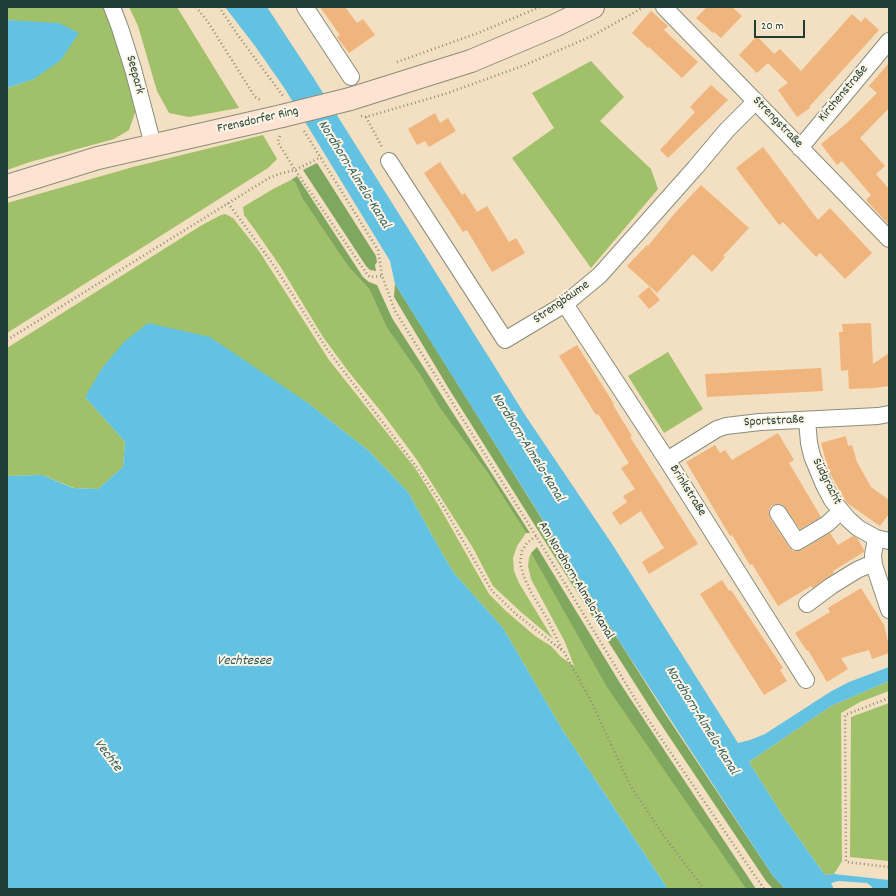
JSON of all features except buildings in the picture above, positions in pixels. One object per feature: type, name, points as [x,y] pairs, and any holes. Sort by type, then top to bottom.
[{"type":"street","name":"Seepark","points":[[112,7],[131,62],[153,145]]},
{"type":"street","points":[[305,7],[351,77]]},
{"type":"street","name":"Frensdorfer Ring","points":[[7,186],[98,158],[153,145],[281,126],[350,99],[471,61],[554,26],[593,7]]},
{"type":"street","name":"Strengstraße","points":[[664,7],[889,240]]},
{"type":"street","name":"Kirchenstraße","points":[[800,148],[889,41]]},
{"type":"street","name":"Strengbäume","points":[[389,161],[505,340],[565,304],[600,275],[727,130],[756,101]]},
{"type":"street","name":"Brinkstraße","points":[[565,304],[667,460],[806,680]]},
{"type":"street","name":"Sportstraße","points":[[667,460],[726,426],[889,414]]},
{"type":"street","name":"Südgracht","points":[[807,420],[812,456],[824,485],[841,511],[858,528],[882,540]]},
{"type":"street","points":[[778,513],[797,542],[827,524],[841,511]]},
{"type":"street","points":[[882,540],[873,555],[874,565],[889,610]]},
{"type":"street","points":[[807,604],[831,586],[857,570],[866,566],[874,565]]},
{"type":"path","points":[[196,7],[208,22],[256,97],[264,102]]},
{"type":"path","points":[[219,7],[278,89]]},
{"type":"path","points":[[392,64],[478,33],[540,7]]},
{"type":"path","points":[[366,117],[389,161]]},
{"type":"path","points":[[281,126],[278,141],[295,170],[367,274],[370,277],[382,276]]},
{"type":"path","name":"Am Nordhorn-Almelo-Kanal","points":[[314,146],[378,250],[382,276],[395,311],[536,536],[645,715],[764,889]]},
{"type":"path","points":[[7,340],[269,178],[295,170],[321,158]]},
{"type":"path","points":[[228,203],[275,267],[327,349],[418,469],[447,512],[492,591],[516,614],[564,652]]},
{"type":"path","points":[[536,536],[527,543],[522,551],[520,563],[524,577],[531,592],[548,620],[590,699],[630,785],[664,836],[704,889]]},
{"type":"path","points":[[889,698],[845,715],[846,862],[889,867]]},
{"type":"green space","points":[[7,7],[104,7],[134,92],[136,110],[129,130],[114,139],[30,162],[7,170],[7,88],[34,79],[28,22],[7,20]]},
{"type":"green space","points":[[129,7],[177,7],[239,108],[189,117],[169,113],[157,91],[138,26]]},
{"type":"green space","points":[[591,61],[624,97],[600,121],[651,169],[658,189],[591,268],[512,158],[554,128],[532,93]]},
{"type":"green space","points":[[263,135],[277,159],[268,168],[7,333],[7,203],[133,167]]},
{"type":"green space","points":[[317,163],[376,256],[376,271],[370,270],[366,266],[303,170]]},
{"type":"green space","points":[[297,176],[363,277],[369,282],[377,285],[392,318],[530,533],[526,533],[487,472],[439,407],[420,375],[387,328],[369,289],[347,265],[302,198],[295,182],[291,180]]},
{"type":"green space","points":[[291,180],[295,182],[302,198],[347,265],[369,289],[387,328],[420,375],[439,407],[487,472],[526,533],[517,546],[513,558],[514,571],[519,583],[553,639],[493,586],[473,548],[417,460],[323,337],[280,266],[244,215],[243,207]]},
{"type":"green space","points":[[225,214],[233,218],[259,251],[329,360],[415,468],[439,506],[489,594],[535,636],[551,646],[561,657],[574,666],[565,642],[531,579],[528,566],[531,553],[608,687],[746,889],[668,889],[562,729],[503,628],[454,573],[408,492],[369,451],[308,403],[85,397],[125,442],[123,467],[98,489],[74,488],[42,475],[7,476],[7,348],[202,225]]},
{"type":"green space","points":[[395,284],[664,712],[773,876],[785,889],[773,889],[766,881],[656,717],[449,389],[394,297]]},
{"type":"green space","points":[[668,352],[703,409],[664,433],[628,376]]},
{"type":"green space","points":[[537,547],[620,683],[756,889],[746,889],[607,687],[531,553]]},
{"type":"green space","points":[[889,681],[889,691],[860,702],[841,713],[842,861],[834,874],[825,875],[783,816],[749,762],[831,706]]},
{"type":"green space","points":[[889,703],[889,861],[850,857],[851,717]]},
{"type":"water","name":"Nordhorn-Almelo-Kanal","points":[[225,7],[267,7],[313,77],[527,418],[612,544],[738,743],[765,734],[830,692],[849,682],[889,667],[889,681],[831,706],[749,762],[783,816],[825,875],[834,874],[889,880],[889,889],[873,889],[867,883],[839,881],[831,883],[834,889],[785,889],[773,876],[621,644],[395,284],[390,261],[285,89]]},
{"type":"water","points":[[7,20],[59,23],[79,33],[61,60],[34,79],[7,88]]},
{"type":"water","name":"Vechtesee","points":[[148,323],[210,337],[308,403],[369,451],[408,492],[454,573],[503,628],[562,729],[668,889],[7,889],[7,476],[42,475],[73,488],[98,489],[123,467],[125,442],[85,397],[102,368],[124,342]]},
{"type":"water label","name":"Vechte","points":[[107,756]]}]
